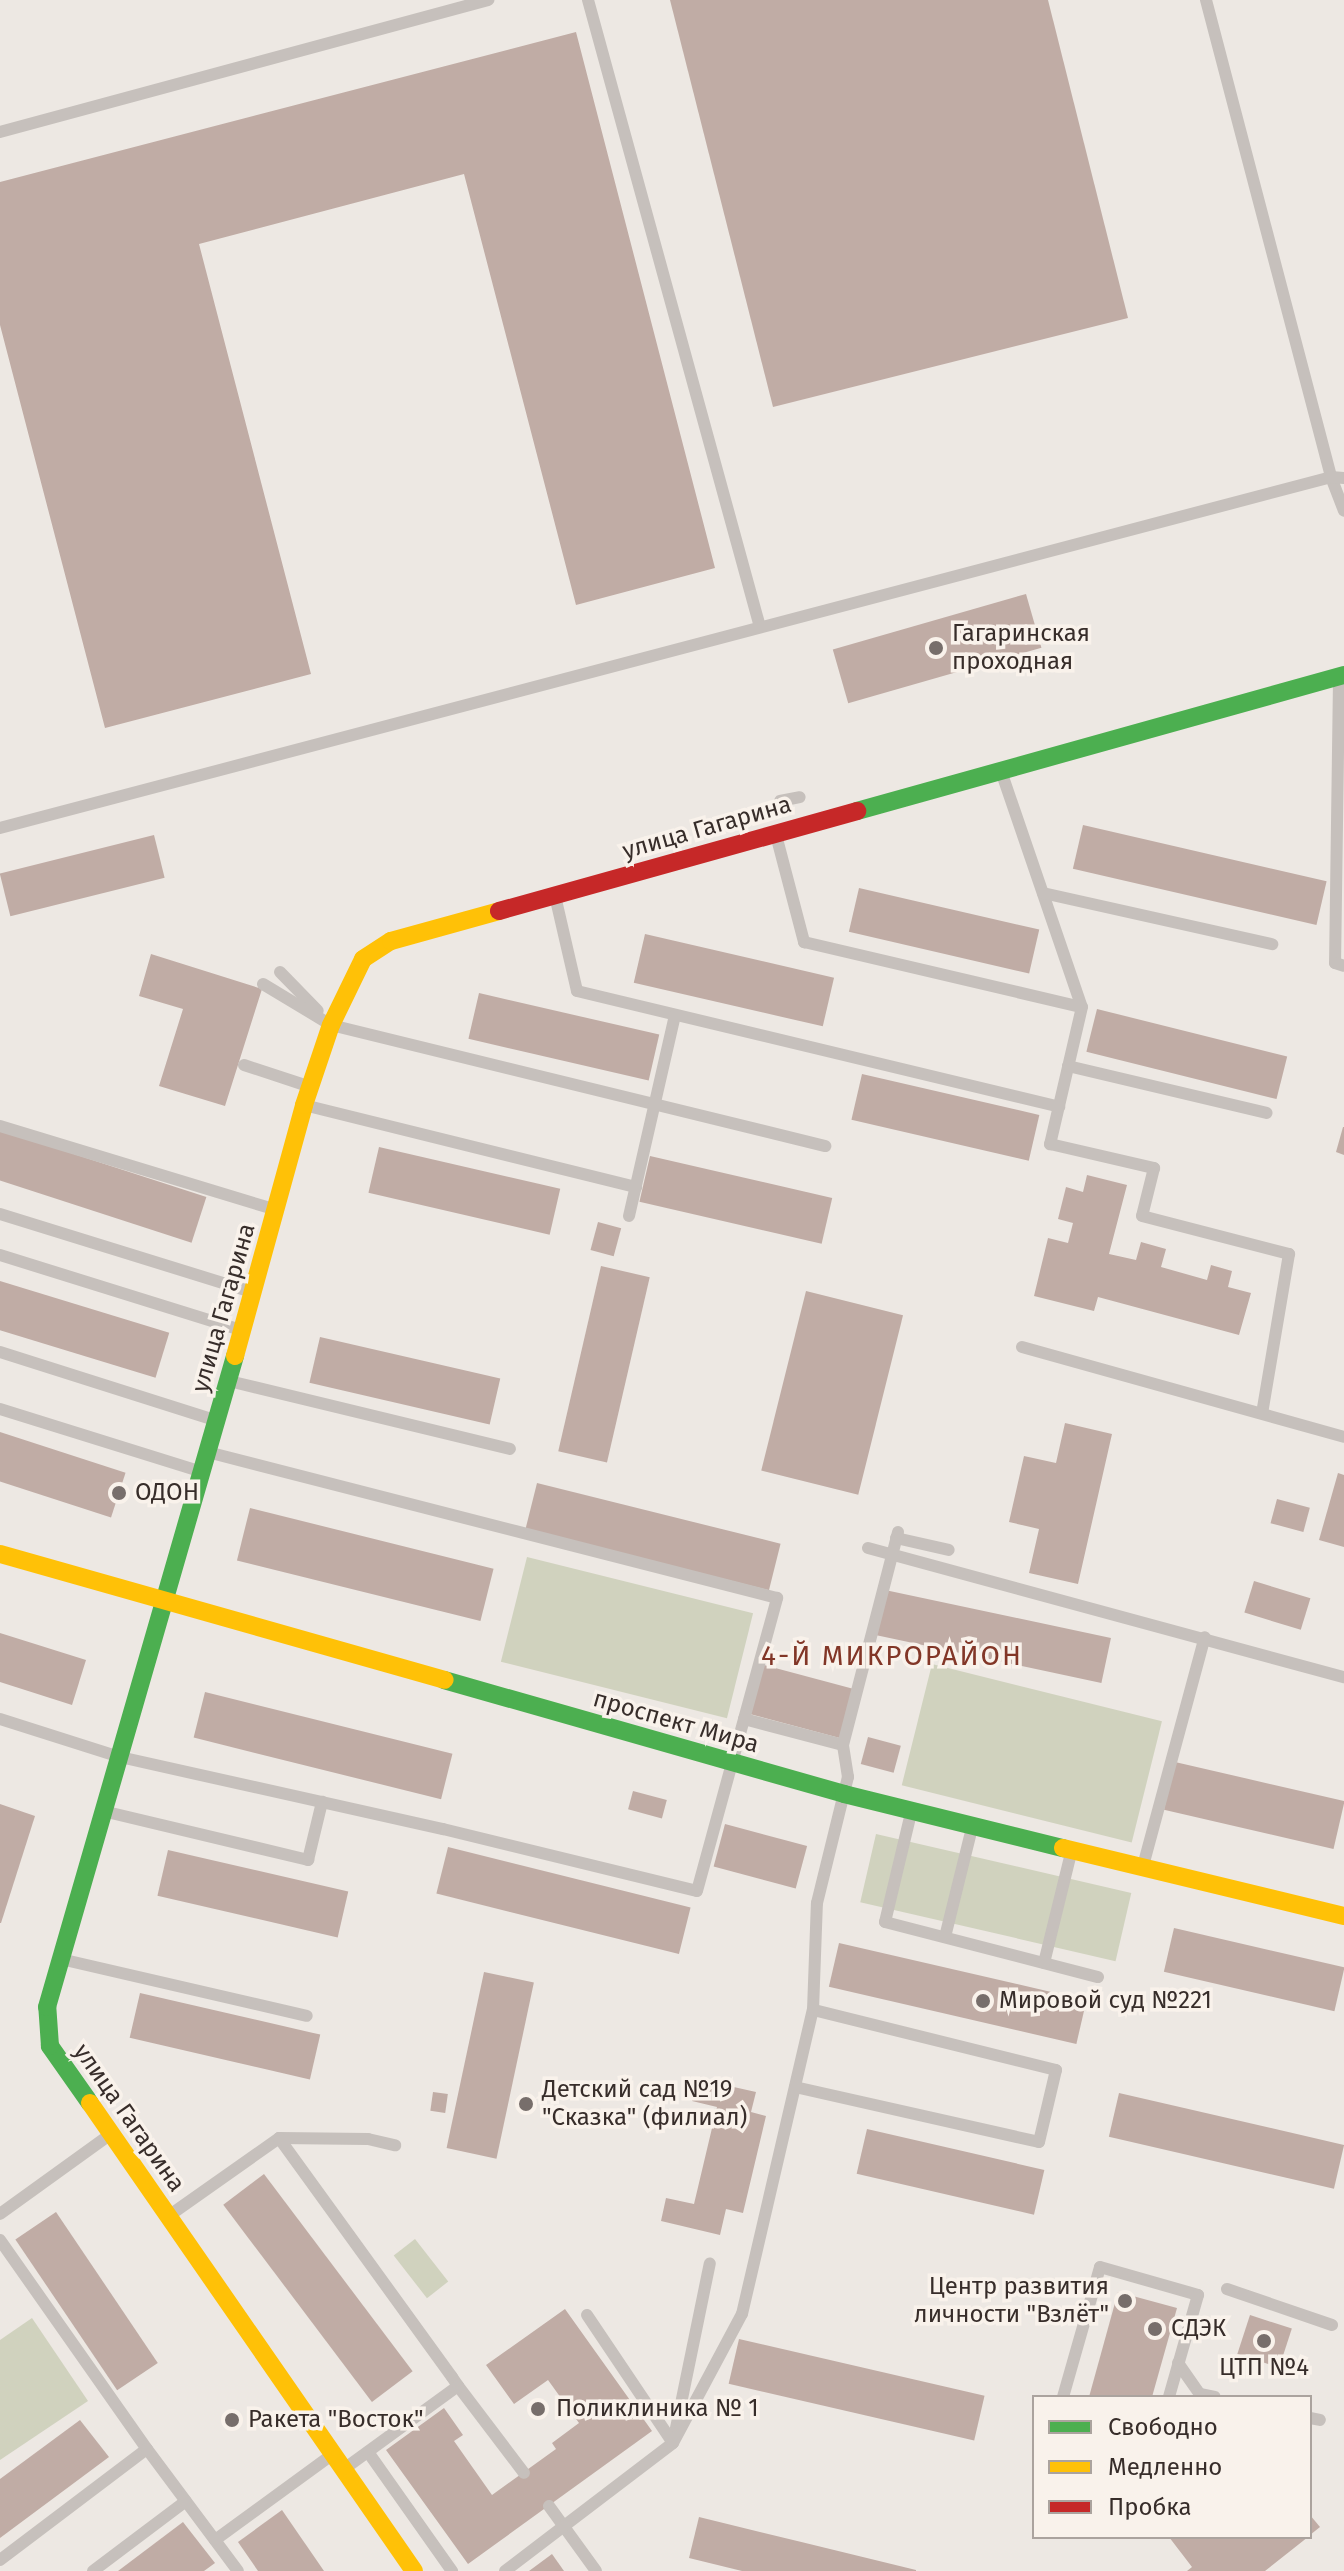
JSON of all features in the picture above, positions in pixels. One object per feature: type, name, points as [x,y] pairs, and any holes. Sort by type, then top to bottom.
[{"type":"street","name":"улица Гагарина","points":[[414,2571],[50,2046],[47,2007],[254,1293],[304,1105],[331,1025],[363,959],[391,941],[453,915],[554,895],[1341,676]]},
{"type":"street","name":"проспект Мира","points":[[0,1554],[844,1794],[1344,1916]]},
{"type":"lane","points":[[0,132],[488,0]]},
{"type":"lane","points":[[588,0],[760,627]]},
{"type":"lane","points":[[1206,0],[1344,511]]},
{"type":"lane","points":[[0,828],[1337,477]]},
{"type":"lane","points":[[1341,676],[1335,963],[1344,966]]},
{"type":"lane","points":[[1001,771],[1082,1007],[1050,1144],[1154,1168],[1142,1216],[1289,1254],[1262,1413]]},
{"type":"lane","points":[[780,801],[800,797]]},
{"type":"lane","points":[[775,834],[804,942],[1082,1007]]},
{"type":"lane","points":[[1043,893],[1272,944]]},
{"type":"lane","points":[[554,895],[577,991],[1059,1107]]},
{"type":"lane","points":[[280,972],[331,1025]]},
{"type":"lane","points":[[263,984],[331,1025],[825,1146]]},
{"type":"lane","points":[[629,1216],[675,1015]]},
{"type":"lane","points":[[244,1065],[310,1087]]},
{"type":"lane","points":[[1068,1066],[1267,1113]]},
{"type":"lane","points":[[304,1105],[636,1187]]},
{"type":"lane","points":[[0,1126],[277,1211]]},
{"type":"lane","points":[[0,1214],[254,1293]]},
{"type":"lane","points":[[0,1255],[243,1331]]},
{"type":"lane","points":[[1022,1347],[1344,1437]]},
{"type":"lane","points":[[0,1352],[217,1421]]},
{"type":"lane","points":[[229,1380],[510,1449]]},
{"type":"lane","points":[[0,1409],[203,1471]]},
{"type":"lane","points":[[0,1719],[120,1757],[697,1891],[777,1598],[208,1452]]},
{"type":"lane","points":[[505,2571],[673,2443],[742,2314],[813,2010],[817,1903],[848,1777],[843,1745],[897,1535],[949,1550]]},
{"type":"lane","points":[[868,1548],[1344,1677]]},
{"type":"lane","points":[[1143,1867],[1205,1637]]},
{"type":"lane","points":[[744,1719],[843,1745]]},
{"type":"lane","points":[[104,1811],[308,1860],[322,1802]]},
{"type":"lane","points":[[912,1811],[885,1922],[1098,1977]]},
{"type":"lane","points":[[945,1937],[972,1825]]},
{"type":"lane","points":[[1044,1963],[1071,1850]]},
{"type":"lane","points":[[61,1959],[307,2016]]},
{"type":"lane","points":[[795,2087],[1039,2142],[1056,2070],[813,2010]]},
{"type":"lane","points":[[0,2214],[110,2134]]},
{"type":"lane","points":[[279,2138],[524,2473]]},
{"type":"lane","points":[[168,2217],[279,2138],[368,2139],[395,2145]]},
{"type":"lane","points":[[0,2240],[147,2449],[238,2571]]},
{"type":"lane","points":[[673,2443],[710,2263]]},
{"type":"lane","points":[[1064,2395],[1100,2267],[1198,2295],[1170,2395]]},
{"type":"lane","points":[[1227,2289],[1332,2325]]},
{"type":"lane","points":[[587,2315],[673,2443]]},
{"type":"lane","points":[[1178,2363],[1200,2394],[1205,2395]]},
{"type":"lane","points":[[215,2540],[338,2462],[368,2452],[458,2386]]},
{"type":"lane","points":[[0,2560],[147,2449]]},
{"type":"lane","points":[[368,2452],[452,2571]]},
{"type":"lane","points":[[93,2571],[186,2501]]},
{"type":"lane","points":[[549,2506],[596,2571]]},
{"type":"green space","points":[[527,1557],[753,1613],[727,1718],[501,1662]]},
{"type":"green space","points":[[932,1664],[1162,1721],[1132,1843],[902,1785]]},
{"type":"green space","points":[[876,1834],[1131,1893],[1116,1961],[860,1902]]},
{"type":"green space","points":[[415,2239],[448,2282],[427,2298],[394,2256]]},
{"type":"green space","points":[[32,2318],[88,2401],[0,2460],[0,2340]]},
{"type":"building","points":[[670,0],[1048,0],[1128,318],[773,407]]},
{"type":"building","points":[[576,32],[715,568],[576,605],[464,174],[199,244],[311,674],[105,728],[0,325],[0,182]]},
{"type":"building","name":"Гагаринская проходная","points":[[1026,594],[1041,648],[848,703],[833,649]]},
{"type":"building","points":[[1083,825],[1327,881],[1316,925],[1073,869]]},
{"type":"building","points":[[154,835],[165,878],[10,916],[0,873]]},
{"type":"building","points":[[859,888],[1039,930],[1029,973],[849,932]]},
{"type":"building","points":[[645,934],[834,978],[823,1026],[634,983]]},
{"type":"building","points":[[151,954],[262,989],[225,1106],[159,1086],[183,1009],[139,996]]},
{"type":"building","points":[[479,993],[659,1035],[649,1080],[468,1039]]},
{"type":"building","points":[[1097,1009],[1287,1056],[1277,1099],[1086,1052]]},
{"type":"building","points":[[862,1074],[1039,1115],[1029,1161],[851,1120]]},
{"type":"building","points":[[1344,1127],[1344,1155],[1336,1152]]},
{"type":"building","points":[[0,1130],[206,1197],[192,1243],[0,1180]]},
{"type":"building","points":[[379,1147],[560,1189],[550,1235],[368,1193]]},
{"type":"building","points":[[650,1156],[832,1198],[822,1244],[639,1202]]},
{"type":"building","points":[[1087,1175],[1127,1185],[1109,1254],[1136,1260],[1141,1242],[1166,1249],[1161,1267],[1207,1280],[1211,1265],[1232,1271],[1228,1287],[1251,1293],[1239,1335],[1098,1297],[1094,1311],[1034,1296],[1048,1238],[1068,1243],[1073,1223],[1058,1219],[1066,1187],[1083,1192]]},
{"type":"building","points":[[598,1222],[621,1228],[614,1256],[590,1250]]},
{"type":"building","points":[[601,1266],[650,1277],[607,1462],[558,1451]]},
{"type":"building","points":[[0,1281],[169,1333],[156,1378],[0,1330]]},
{"type":"building","points":[[806,1291],[903,1315],[858,1495],[761,1471]]},
{"type":"building","points":[[320,1337],[500,1379],[490,1424],[309,1383]]},
{"type":"building","points":[[1065,1423],[1112,1434],[1078,1584],[1029,1573],[1039,1529],[1009,1522],[1024,1456],[1056,1463]]},
{"type":"building","points":[[0,1432],[126,1473],[111,1517],[0,1481]]},
{"type":"building","points":[[1338,1473],[1344,1475],[1344,1547],[1319,1540]]},
{"type":"building","points":[[537,1483],[781,1544],[769,1590],[525,1530]]},
{"type":"building","points":[[1277,1499],[1310,1508],[1303,1532],[1271,1523]]},
{"type":"building","points":[[250,1508],[494,1569],[480,1621],[237,1560]]},
{"type":"building","points":[[1254,1581],[1310,1598],[1301,1630],[1244,1613]]},
{"type":"building","points":[[885,1590],[1111,1638],[1101,1683],[875,1635]]},
{"type":"building","points":[[0,1633],[86,1660],[72,1705],[0,1682]]},
{"type":"building","points":[[764,1665],[853,1689],[840,1738],[751,1714]]},
{"type":"building","points":[[205,1692],[452,1754],[441,1799],[194,1738]]},
{"type":"building","points":[[868,1737],[901,1746],[894,1773],[861,1764]]},
{"type":"building","points":[[1175,1762],[1344,1801],[1334,1849],[1164,1810]]},
{"type":"building","points":[[633,1791],[667,1800],[662,1818],[628,1809]]},
{"type":"building","points":[[0,1804],[35,1816],[1,1923],[0,1923]]},
{"type":"building","points":[[725,1824],[807,1846],[796,1889],[714,1867]]},
{"type":"building","points":[[448,1847],[691,1907],[679,1954],[436,1894]]},
{"type":"building","points":[[168,1850],[348,1892],[338,1937],[157,1896]]},
{"type":"building","points":[[1174,1928],[1344,1967],[1334,2011],[1164,1972]]},
{"type":"building","points":[[839,1943],[1086,2000],[1076,2044],[829,1987]]},
{"type":"building","points":[[484,1972],[534,1983],[496,2159],[447,2148]]},
{"type":"building","points":[[140,1993],[320,2035],[310,2079],[130,2038]]},
{"type":"building","points":[[698,2079],[756,2092],[751,2112],[766,2116],[743,2213],[726,2209],[720,2235],[661,2221],[666,2198],[694,2204],[717,2107],[692,2101]]},
{"type":"building","points":[[433,2092],[448,2094],[445,2113],[430,2111]]},
{"type":"building","points":[[1119,2093],[1344,2145],[1334,2189],[1109,2137]]},
{"type":"building","points":[[867,2129],[1044,2170],[1034,2215],[857,2174]]},
{"type":"building","points":[[264,2174],[413,2371],[372,2402],[223,2205]]},
{"type":"building","points":[[56,2212],[158,2363],[117,2390],[15,2239]]},
{"type":"building","points":[[1118,2292],[1177,2308],[1153,2395],[1090,2395]]},
{"type":"building","points":[[565,2309],[652,2431],[468,2564],[386,2450],[444,2408],[463,2435],[454,2441],[492,2495],[556,2449],[552,2443],[579,2423],[548,2380],[514,2404],[486,2365]]},
{"type":"building","name":"ЦТП №4","points":[[1250,2315],[1292,2329],[1279,2368],[1237,2354]]},
{"type":"building","points":[[739,2339],[985,2396],[974,2441],[729,2384]]},
{"type":"building","points":[[80,2420],[109,2457],[0,2538],[0,2479]]},
{"type":"building","points":[[282,2510],[324,2571],[258,2571],[238,2542]]},
{"type":"building","points":[[699,2517],[916,2571],[742,2571],[689,2558]]},
{"type":"building","points":[[1312,2517],[1320,2527],[1312,2533]]},
{"type":"building","points":[[183,2522],[215,2563],[204,2571],[118,2571]]},
{"type":"building","points":[[1171,2539],[1305,2539],[1265,2571],[1187,2571],[1192,2567]]},
{"type":"building","points":[[552,2554],[564,2571],[529,2571]]},
{"type":"traffic: fast","points":[[857,811],[1344,675]]},
{"type":"traffic: fast","points":[[90,2103],[50,2046],[47,2007],[235,1356]]},
{"type":"traffic: fast","points":[[444,1680],[844,1794],[1063,1848]]},
{"type":"traffic: slow","points":[[235,1356],[304,1105],[331,1025],[363,959],[391,941],[499,911]]},
{"type":"traffic: slow","points":[[0,1554],[444,1680]]},
{"type":"traffic: slow","points":[[1063,1848],[1344,1916]]},
{"type":"traffic: slow","points":[[90,2103],[414,2571]]},
{"type":"traffic: jam","points":[[499,911],[857,811]]},
{"type":"place","name":"Гагаринская проходная","points":[[936,648]]},
{"type":"place","name":"ОДОН","points":[[119,1493]]},
{"type":"place","name":"Мировой суд №221","points":[[983,2001]]},
{"type":"place","name":"Детский сад №19 \"Сказка\" (филиал)","points":[[526,2104]]},
{"type":"place","name":"Центр развития личности \"Взлёт\"","points":[[1125,2301]]},
{"type":"place","name":"СДЭК","points":[[1155,2329]]},
{"type":"place","name":"ЦТП №4","points":[[1264,2341]]},
{"type":"place","name":"Поликлиника № 1","points":[[538,2409]]},
{"type":"place","name":"Ракета \"Восток\"","points":[[232,2420]]},
{"type":"district","name":"4-Й МИКРОРАЙОН","points":[[892,1656]]}]
